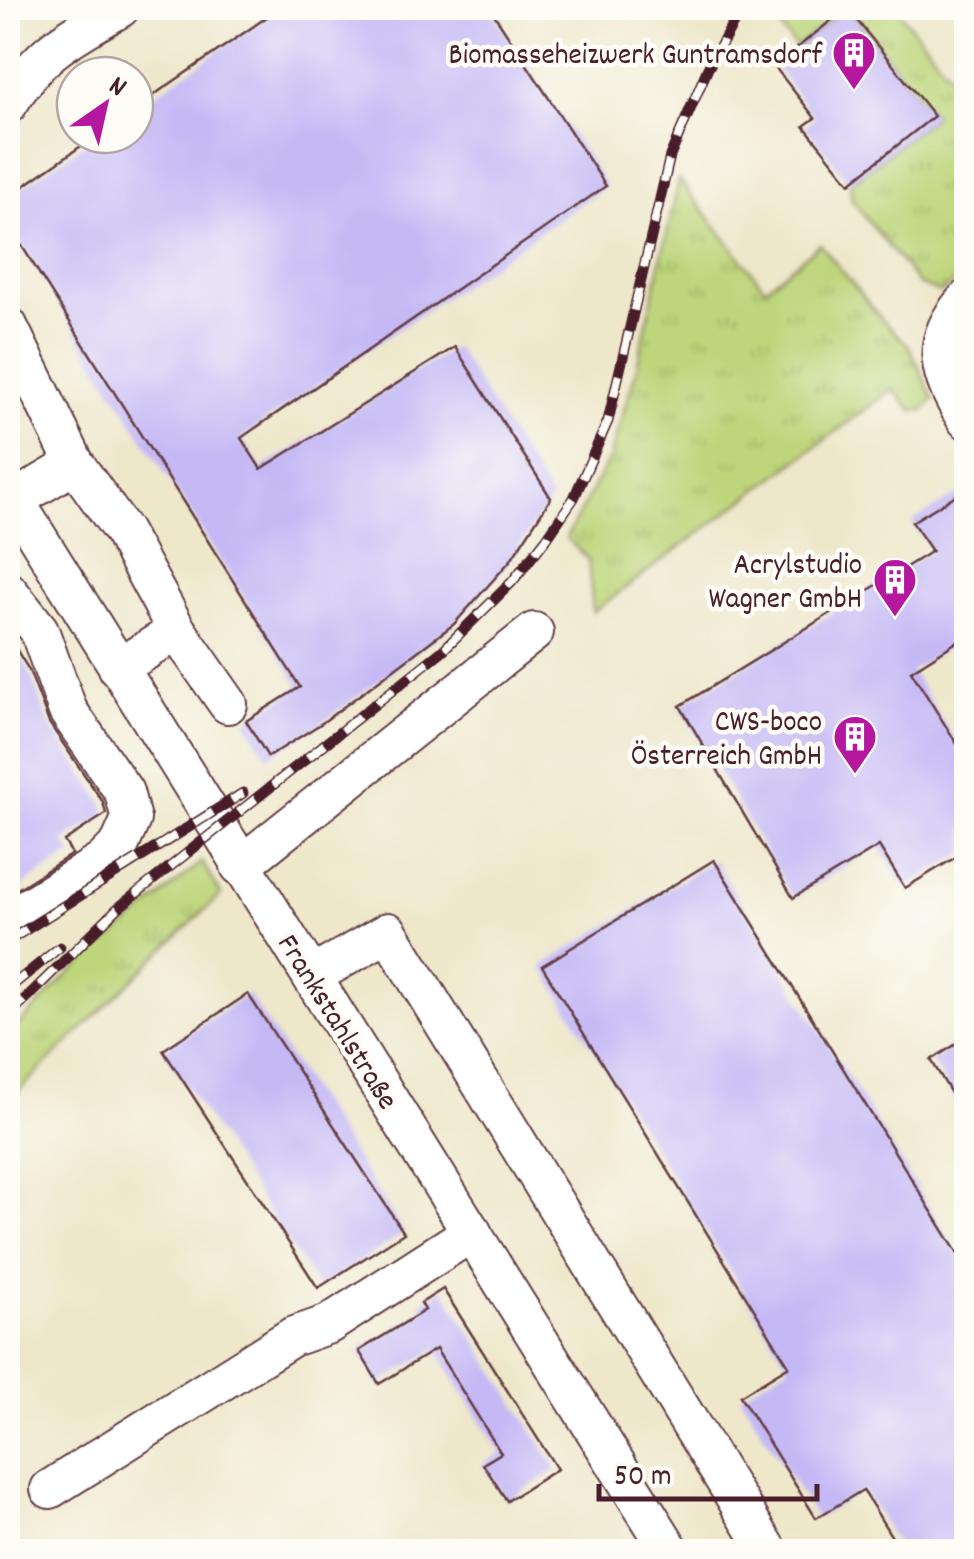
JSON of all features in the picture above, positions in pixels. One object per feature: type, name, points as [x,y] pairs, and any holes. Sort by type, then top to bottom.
[{"type":"street","points":[[8,104],[27,74],[50,49],[120,8]]},
{"type":"street","points":[[959,307],[940,340],[942,368],[966,419]]},
{"type":"street","points":[[8,326],[75,464],[124,532],[177,631],[228,704]]},
{"type":"street","points":[[10,495],[75,464]]},
{"type":"street","name":"Frankstahlstraße","points":[[10,495],[671,1552]]},
{"type":"street","points":[[8,591],[39,630],[68,711],[124,792],[131,820],[120,844],[102,862],[22,912]]},
{"type":"street","points":[[118,668],[177,631]]},
{"type":"street","points":[[240,866],[534,632]]},
{"type":"street","points":[[312,976],[388,932],[768,1552]]},
{"type":"street","points":[[50,1489],[292,1337],[329,1324],[472,1232]]},
{"type":"green space","points":[[765,8],[846,8],[796,47]]},
{"type":"green space","points":[[848,8],[896,8],[966,94],[966,272],[941,293],[918,284],[852,200],[850,184],[934,116]]},
{"type":"green space","points":[[679,180],[765,288],[820,244],[882,320],[909,346],[934,399],[924,410],[912,410],[893,389],[593,612],[588,559],[566,538],[609,459],[636,371]]},
{"type":"green space","points":[[202,862],[221,894],[8,1101],[8,1036],[68,975]]},
{"type":"building","points":[[280,8],[490,8],[606,186],[241,438],[261,469],[455,347],[551,498],[510,561],[454,624],[322,723],[268,757],[246,721],[300,687],[8,224],[8,197],[68,155],[155,155],[155,94]]},
{"type":"building","name":"Biomasseheizwerk Guntramsdorf","points":[[847,8],[934,116],[850,183],[804,126],[815,118],[774,66]]},
{"type":"building","points":[[966,489],[966,636],[911,671],[966,758],[966,851],[905,888],[879,846],[793,898],[680,706],[932,551],[912,522]]},
{"type":"building","points":[[8,636],[29,670],[49,723],[103,802],[106,814],[64,841],[72,854],[8,895]]},
{"type":"building","points":[[714,860],[966,1267],[966,1552],[901,1552],[863,1490],[816,1518],[740,1396],[789,1366],[542,966]]},
{"type":"building","points":[[248,994],[404,1233],[318,1288],[163,1050]]},
{"type":"building","points":[[966,1038],[966,1118],[931,1060]]},
{"type":"building","points":[[443,1289],[557,1469],[507,1501],[483,1464],[501,1453],[436,1349],[379,1384],[359,1351],[425,1310],[421,1303]]},
{"type":"railway","points":[[8,1016],[118,908],[442,651],[512,582],[546,539],[574,498],[608,421],[670,156],[708,68],[742,8]]},
{"type":"railway","points":[[8,941],[243,793]]},
{"type":"railway","points":[[8,989],[60,947]]},
{"type":"place","name":"Biomasseheizwerk Guntramsdorf","points":[[854,91]]},
{"type":"place","name":"Acrylstudio Wagner GmbH","points":[[895,618]]},
{"type":"place","name":"CWS-boco Österreich GmbH","points":[[855,775]]}]
